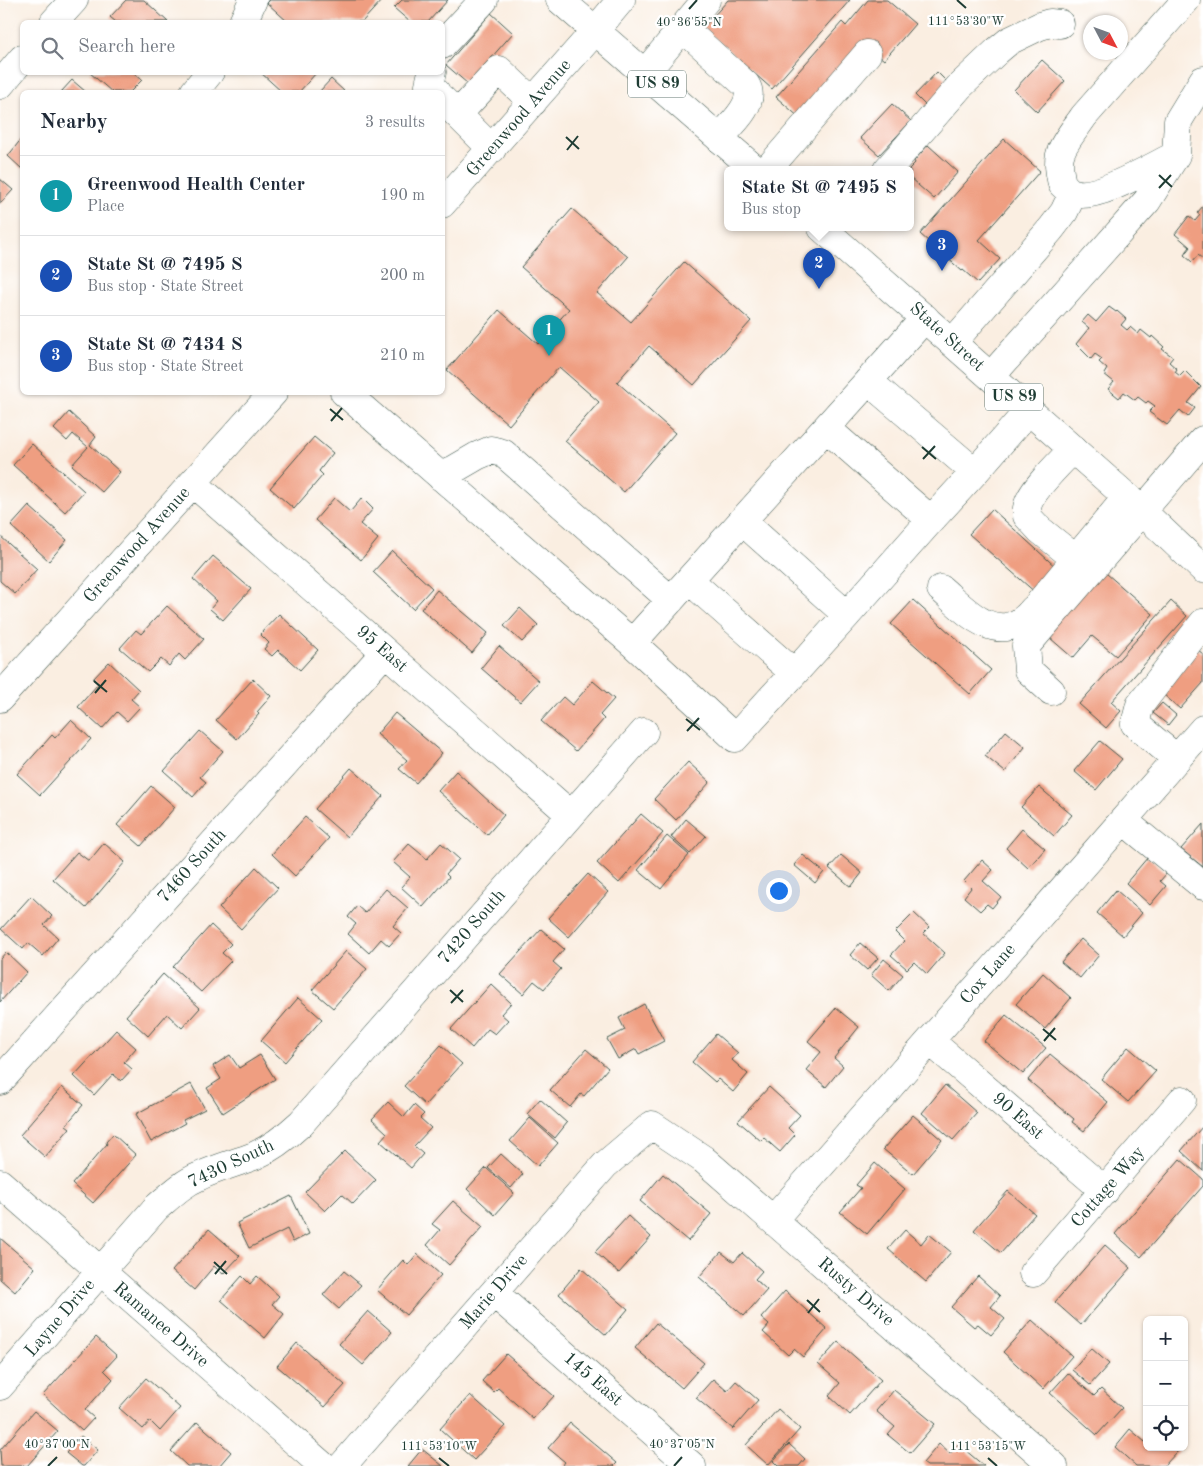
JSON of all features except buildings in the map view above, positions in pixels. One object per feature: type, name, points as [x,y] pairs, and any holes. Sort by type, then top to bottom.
[{"type":"street","points":[[56,20],[74,0]]},
{"type":"street","points":[[244,20],[253,0]]},
{"type":"street","points":[[445,42],[484,0]]},
{"type":"street","name":"US 89","points":[[560,0],[751,166]]},
{"type":"street","name":"Greenwood Avenue","points":[[445,201],[621,0]]},
{"type":"street","points":[[645,74],[706,0]]},
{"type":"street","points":[[1176,155],[1110,188],[1086,195],[1073,193],[1062,184],[1060,153],[1084,116],[1186,0]]},
{"type":"street","points":[[891,166],[960,87],[997,51],[1009,41],[1040,26],[1050,23],[1060,24]]},
{"type":"street","points":[[683,28],[746,85],[749,90],[750,97],[747,104],[719,138]]},
{"type":"street","points":[[770,166],[867,54]]},
{"type":"street","points":[[0,85],[20,61]]},
{"type":"street","points":[[492,148],[450,106],[499,70],[532,102]]},
{"type":"street","points":[[196,90],[208,75]]},
{"type":"street","points":[[431,75],[429,85],[434,90]]},
{"type":"street","points":[[991,376],[1147,201],[1176,155],[1178,121],[1203,80]]},
{"type":"street","points":[[953,342],[1051,229],[1064,212],[1073,193]]},
{"type":"street","name":"State Street","points":[[831,231],[1203,569]]},
{"type":"street","points":[[632,643],[925,318]]},
{"type":"street","points":[[868,381],[975,472]]},
{"type":"street","name":"Greenwood Avenue","points":[[0,698],[271,395]]},
{"type":"street","points":[[347,395],[632,643],[735,738],[1029,410]]},
{"type":"street","points":[[826,428],[931,520]]},
{"type":"street","points":[[941,589],[979,621],[990,626],[1002,628],[1014,625],[1024,619],[1036,607],[1076,559],[1203,440]]},
{"type":"street","points":[[1073,449],[1030,499],[1027,507],[1027,516],[1040,530],[1076,559]]},
{"type":"street","points":[[442,477],[477,456],[491,450],[503,454],[671,600]]},
{"type":"street","name":"95 East","points":[[193,483],[571,815]]},
{"type":"street","points":[[1050,691],[1028,670],[1026,646],[1134,505]]},
{"type":"street","points":[[742,521],[847,615]]},
{"type":"street","points":[[689,580],[794,673]]},
{"type":"street","points":[[1177,759],[1135,724],[1140,705],[1203,623]]},
{"type":"street","name":"7460 South","points":[[0,1081],[385,652]]},
{"type":"street","name":"Cox Lane","points":[[773,1220],[1203,729]]},
{"type":"street","name":"7420 South","points":[[301,1123],[644,732]]},
{"type":"street","points":[[1124,820],[1203,886]]},
{"type":"street","name":"90 East","points":[[930,1041],[1105,1191]]},
{"type":"street","name":"Cottage Way","points":[[1033,1274],[1182,1100]]},
{"type":"street","name":"7430 South","points":[[100,1272],[156,1208],[176,1191],[198,1177],[225,1165],[254,1156],[279,1142],[301,1123]]},
{"type":"street","name":"Rusty Drive","points":[[652,1125],[703,1159],[1054,1466]]},
{"type":"street","name":"Marie Drive","points":[[342,1466],[605,1165],[652,1125]]},
{"type":"street","name":"Ramanee Drive","points":[[0,1183],[323,1466]]},
{"type":"street","name":"Layne Drive","points":[[0,1386],[100,1272]]},
{"type":"street","name":"145 East","points":[[494,1293],[692,1466]]},
{"type":"place","name":"State St @ 7434 S","points":[[942,271]]},
{"type":"place","name":"State St @ 7495 S","points":[[819,289]]},
{"type":"place","name":"Greenwood Health Center","points":[[549,356]]}]
